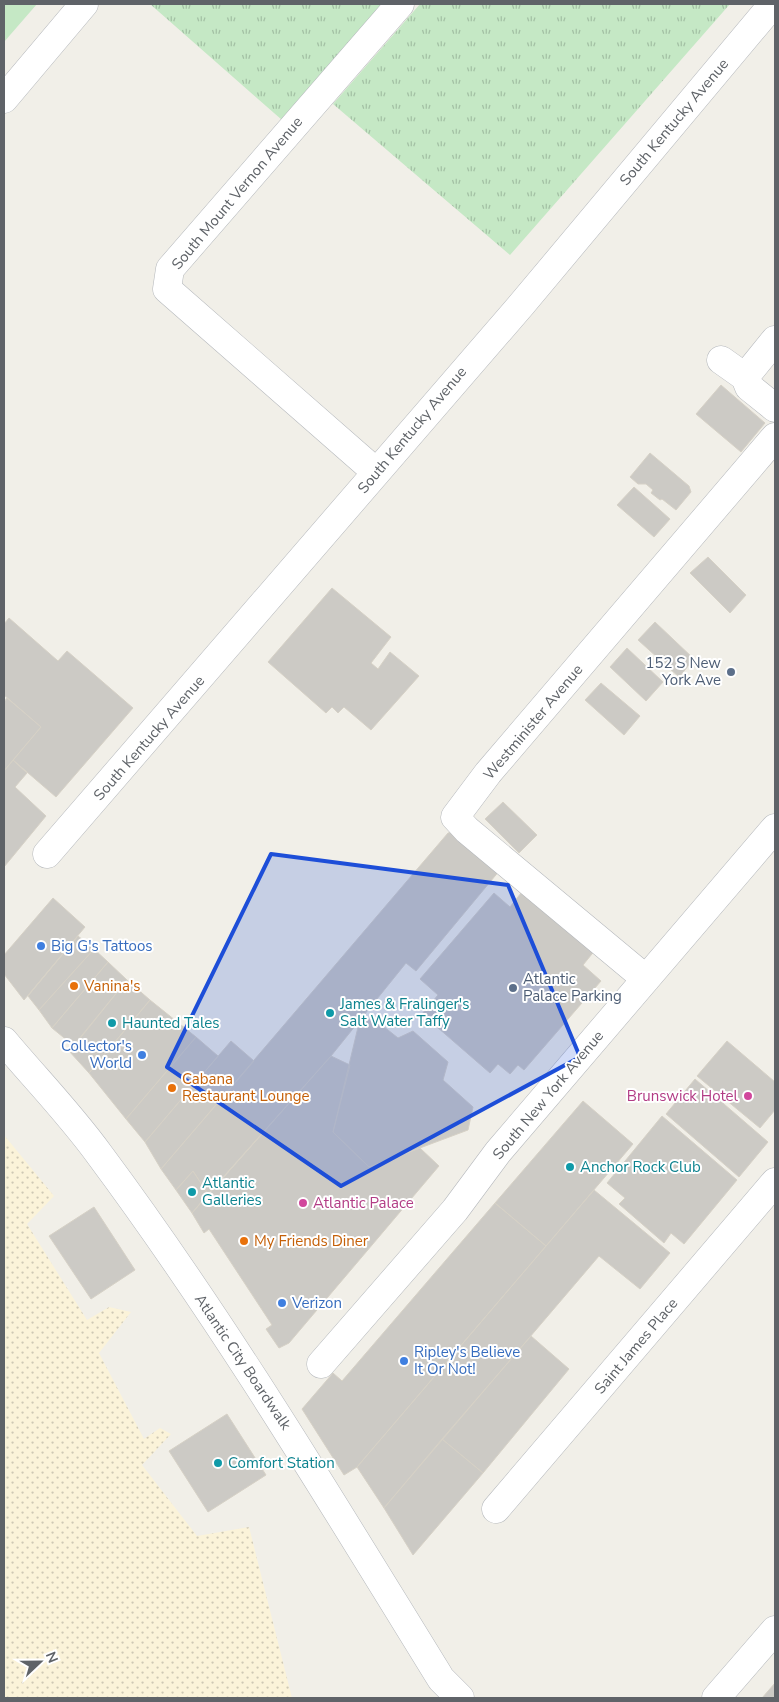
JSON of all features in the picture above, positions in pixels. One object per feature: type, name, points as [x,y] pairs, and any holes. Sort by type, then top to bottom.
[{"type":"street","points":[[4,99],[84,4]]},
{"type":"street","name":"South Mount Vernon Avenue","points":[[376,472],[167,289],[170,269],[400,4]]},
{"type":"street","name":"South Kentucky Avenue","points":[[47,854],[522,304],[773,4]]},
{"type":"street","points":[[745,377],[775,340]]},
{"type":"street","points":[[721,360],[745,377],[749,388],[775,408]]},
{"type":"street","name":"Westminister Avenue","points":[[646,979],[474,837],[454,817],[488,773],[775,438]]},
{"type":"street","name":"South New York Avenue","points":[[321,1364],[455,1210],[498,1152],[775,828]]},
{"type":"street","name":"Atlantic City Boardwalk","points":[[4,1041],[98,1152],[162,1242],[261,1387],[441,1679],[460,1698]]},
{"type":"street","name":"Saint James Place","points":[[496,1509],[775,1182]]},
{"type":"street","points":[[716,1698],[775,1630]]},
{"type":"highlighted area","points":[[271,854],[508,885],[580,1057],[341,1186],[167,1067]]},
{"type":"green space","points":[[4,4],[37,4],[4,42]]},
{"type":"green space","points":[[150,4],[384,4],[282,120]]},
{"type":"green space","points":[[420,4],[730,4],[510,255],[333,104]]},
{"type":"sand","points":[[4,1135],[54,1196],[27,1224],[87,1320],[109,1307],[131,1312],[99,1353],[144,1439],[160,1428],[171,1434],[142,1465],[197,1536],[249,1527],[292,1698],[4,1698]]},
{"type":"building","points":[[721,385],[765,423],[741,452],[696,414]]},
{"type":"building","points":[[650,453],[689,486],[691,492],[676,510],[651,493],[653,490],[646,484],[638,484],[630,477]]},
{"type":"building","points":[[634,487],[670,519],[654,537],[617,505]]},
{"type":"building","points":[[708,557],[746,595],[730,613],[690,573]]},
{"type":"building","points":[[332,588],[391,637],[371,663],[378,669],[390,652],[419,676],[371,730],[344,707],[338,713],[332,707],[326,713],[268,662]]},
{"type":"building","points":[[9,618],[58,661],[67,651],[133,708],[56,797],[13,760],[41,727],[4,695],[4,624]]},
{"type":"building","points":[[655,622],[694,659],[679,677],[638,640]]},
{"type":"building","points":[[627,648],[663,682],[646,701],[610,667]]},
{"type":"building","points":[[601,683],[640,716],[624,735],[585,700]]},
{"type":"building","points":[[7,698],[41,727],[4,771],[4,702]]},
{"type":"building","points":[[13,760],[27,773],[15,787],[46,816],[4,867],[4,771]]},
{"type":"building","points":[[503,802],[537,835],[519,853],[485,819]]},
{"type":"building","name":"James & Fralinger's Salt Water Taffy","points":[[456,832],[500,870],[416,971],[406,963],[331,1056],[208,1194],[193,1171],[176,1190],[161,1169],[448,833]]},
{"type":"building","name":"Atlantic Palace Parking","points":[[525,888],[596,949],[583,965],[601,981],[524,1070],[518,1065],[510,1074],[498,1064],[490,1073],[422,1014],[438,995],[420,979],[494,893],[510,907]]},
{"type":"building","name":"Big G's Tattoos","points":[[53,898],[85,927],[24,1000],[4,974],[4,955]]},
{"type":"building","points":[[78,936],[94,949],[39,1010],[28,996]]},
{"type":"building","name":"Vanina's","points":[[94,949],[108,962],[52,1028],[39,1010]]},
{"type":"building","points":[[108,962],[127,980],[74,1046],[52,1028]]},
{"type":"building","name":"Haunted Tales","points":[[127,980],[150,1000],[89,1073],[69,1051]]},
{"type":"building","name":"Collector's World","points":[[150,1000],[196,1037],[126,1119],[89,1073]]},
{"type":"building","name":"Atlantic Palace","points":[[373,1018],[398,1038],[413,1031],[448,1062],[443,1080],[473,1107],[468,1130],[369,1167],[333,1132],[359,1023]]},
{"type":"building","name":"Cabana Restaurant Lounge","points":[[196,1037],[218,1056],[145,1142],[126,1119]]},
{"type":"building","points":[[231,1041],[254,1061],[161,1169],[145,1142]]},
{"type":"building","name":"Brunswick Hotel","points":[[727,1041],[775,1082],[775,1110],[760,1128],[697,1076]]},
{"type":"building","name":"Atlantic Palace","points":[[331,1056],[350,1065],[333,1132],[369,1167],[420,1148],[439,1166],[289,1343],[279,1348],[266,1329],[272,1325],[209,1229],[204,1233],[192,1213]]},
{"type":"building","points":[[695,1079],[768,1142],[739,1177],[666,1114]]},
{"type":"building","name":"Anchor Rock Club","points":[[583,1101],[633,1144],[546,1246],[495,1203]]},
{"type":"building","points":[[662,1116],[737,1180],[684,1244],[671,1233],[664,1243],[619,1204],[625,1198],[607,1183]]},
{"type":"building","name":"Atlantic Galleries","points":[[193,1171],[208,1194],[192,1213],[176,1190]]},
{"type":"building","points":[[594,1190],[670,1253],[640,1289],[599,1256],[384,1508],[357,1467]]},
{"type":"building","points":[[495,1203],[546,1246],[357,1467],[344,1475],[302,1409],[333,1373],[342,1381]]},
{"type":"building","points":[[94,1207],[135,1270],[91,1299],[49,1236]]},
{"type":"building","points":[[531,1336],[569,1369],[483,1473],[442,1439]]},
{"type":"building","name":"Comfort Station","points":[[227,1414],[266,1475],[208,1512],[169,1451]]},
{"type":"building","points":[[442,1439],[483,1473],[413,1555],[384,1508]]},
{"type":"building","points":[[775,1683],[775,1698],[762,1698]]},
{"type":"place","name":"152 S New York Ave","points":[[731,672]]},
{"type":"place","name":"Big G's Tattoos","points":[[41,946]]},
{"type":"place","name":"Vanina's","points":[[74,986]]},
{"type":"place","name":"Atlantic Palace Parking","points":[[513,988]]},
{"type":"place","name":"James & Fralinger's Salt Water Taffy","points":[[330,1013]]},
{"type":"place","name":"Haunted Tales","points":[[112,1023]]},
{"type":"place","name":"Collector's World","points":[[142,1055]]},
{"type":"place","name":"Cabana Restaurant Lounge","points":[[172,1088]]},
{"type":"place","name":"Brunswick Hotel","points":[[748,1096]]},
{"type":"place","name":"Anchor Rock Club","points":[[570,1167]]},
{"type":"place","name":"Atlantic Galleries","points":[[192,1192]]},
{"type":"place","name":"Atlantic Palace","points":[[303,1203]]},
{"type":"place","name":"My Friends Diner","points":[[244,1241]]},
{"type":"place","name":"Verizon","points":[[282,1303]]},
{"type":"place","name":"Ripley's Believe It Or Not!","points":[[404,1361]]},
{"type":"place","name":"Comfort Station","points":[[218,1463]]}]
